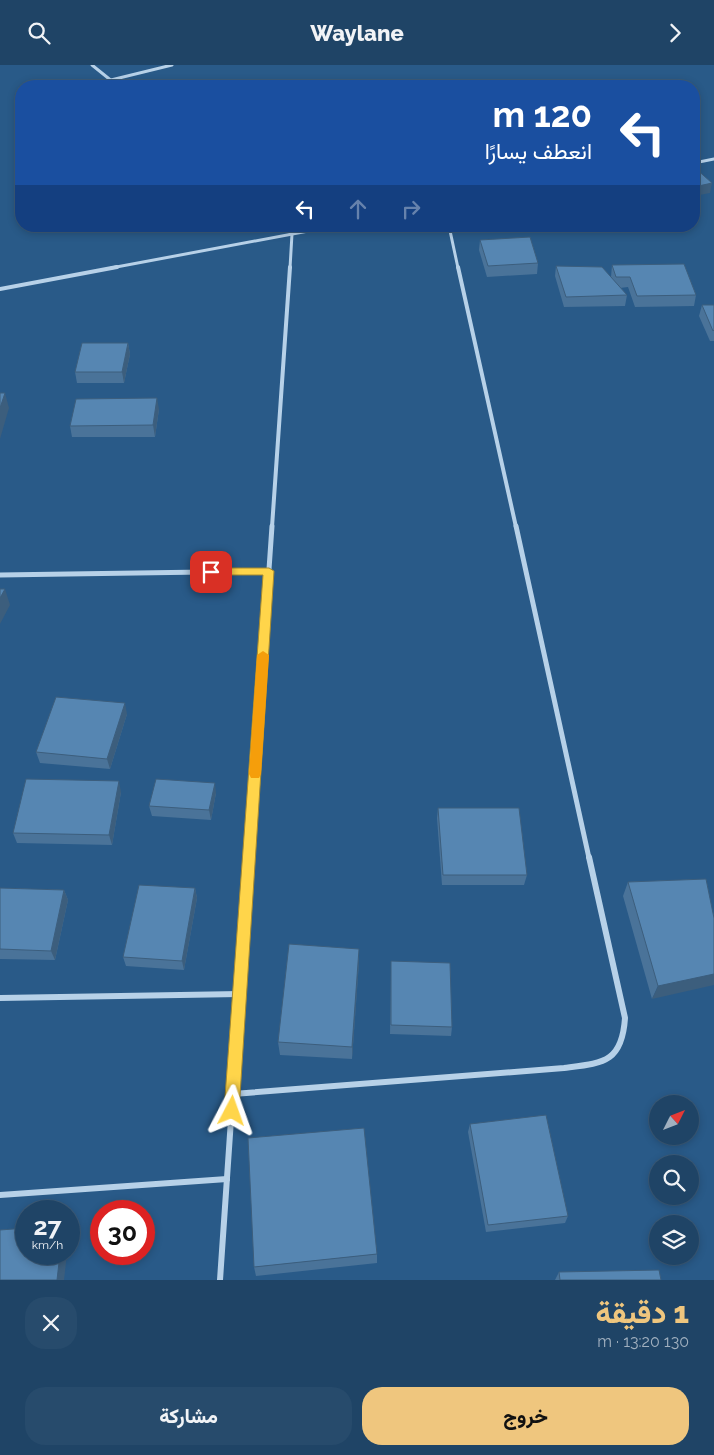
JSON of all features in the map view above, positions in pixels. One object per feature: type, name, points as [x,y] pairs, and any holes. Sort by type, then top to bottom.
[{"type":"street","points":[[92,65],[111,80],[172,65]]},
{"type":"street","points":[[712,159],[714,165]]},
{"type":"street","points":[[0,289],[303,232]]},
{"type":"street","points":[[233,1094],[564,1068],[600,1063],[618,1050],[625,1034],[624,1018],[450,232]]},
{"type":"street","points":[[220,1280],[292,234]]},
{"type":"street","points":[[0,575],[269,571]]},
{"type":"street","points":[[0,998],[240,994]]},
{"type":"street","points":[[0,1195],[227,1179]]},
{"type":"building","points":[[700,172],[712,183],[700,186]]},
{"type":"building","points":[[530,237],[538,263],[488,266],[480,240]]},
{"type":"building","points":[[684,264],[696,295],[637,296],[630,277],[616,277],[612,265]]},
{"type":"building","points":[[556,266],[602,267],[627,295],[566,297]]},
{"type":"building","points":[[702,305],[714,305],[713,331]]},
{"type":"building","points":[[82,343],[128,343],[122,372],[75,372]]},
{"type":"building","points":[[0,393],[5,393],[0,408]]},
{"type":"building","points":[[157,398],[153,425],[70,426],[76,399]]},
{"type":"building","points":[[0,589],[5,589],[0,598]]},
{"type":"building","points":[[56,697],[125,703],[107,759],[36,752]]},
{"type":"building","points":[[26,779],[119,781],[109,835],[13,833]]},
{"type":"building","points":[[156,779],[215,783],[209,810],[149,806]]},
{"type":"building","points":[[438,808],[519,808],[527,875],[443,875]]},
{"type":"building","points":[[706,879],[714,918],[714,974],[658,986],[628,882]]},
{"type":"building","points":[[139,885],[195,888],[182,961],[123,957]]},
{"type":"building","points":[[0,888],[64,890],[51,951],[0,949]]},
{"type":"building","points":[[289,944],[359,949],[352,1047],[278,1042]]},
{"type":"building","points":[[391,961],[450,963],[452,1027],[391,1025]]},
{"type":"building","points":[[546,1115],[568,1216],[488,1225],[470,1124]]},
{"type":"building","points":[[364,1128],[377,1254],[254,1267],[248,1138]]},
{"type":"building","points":[[15,1229],[15,1265],[59,1265],[57,1280],[0,1280],[0,1230]]},
{"type":"building","points":[[659,1270],[661,1280],[560,1280],[559,1272]]},
{"type":"slow traffic","points":[[255,774],[263,655]]},
{"type":"route","points":[[211,572],[269,571],[232,1111]]}]
